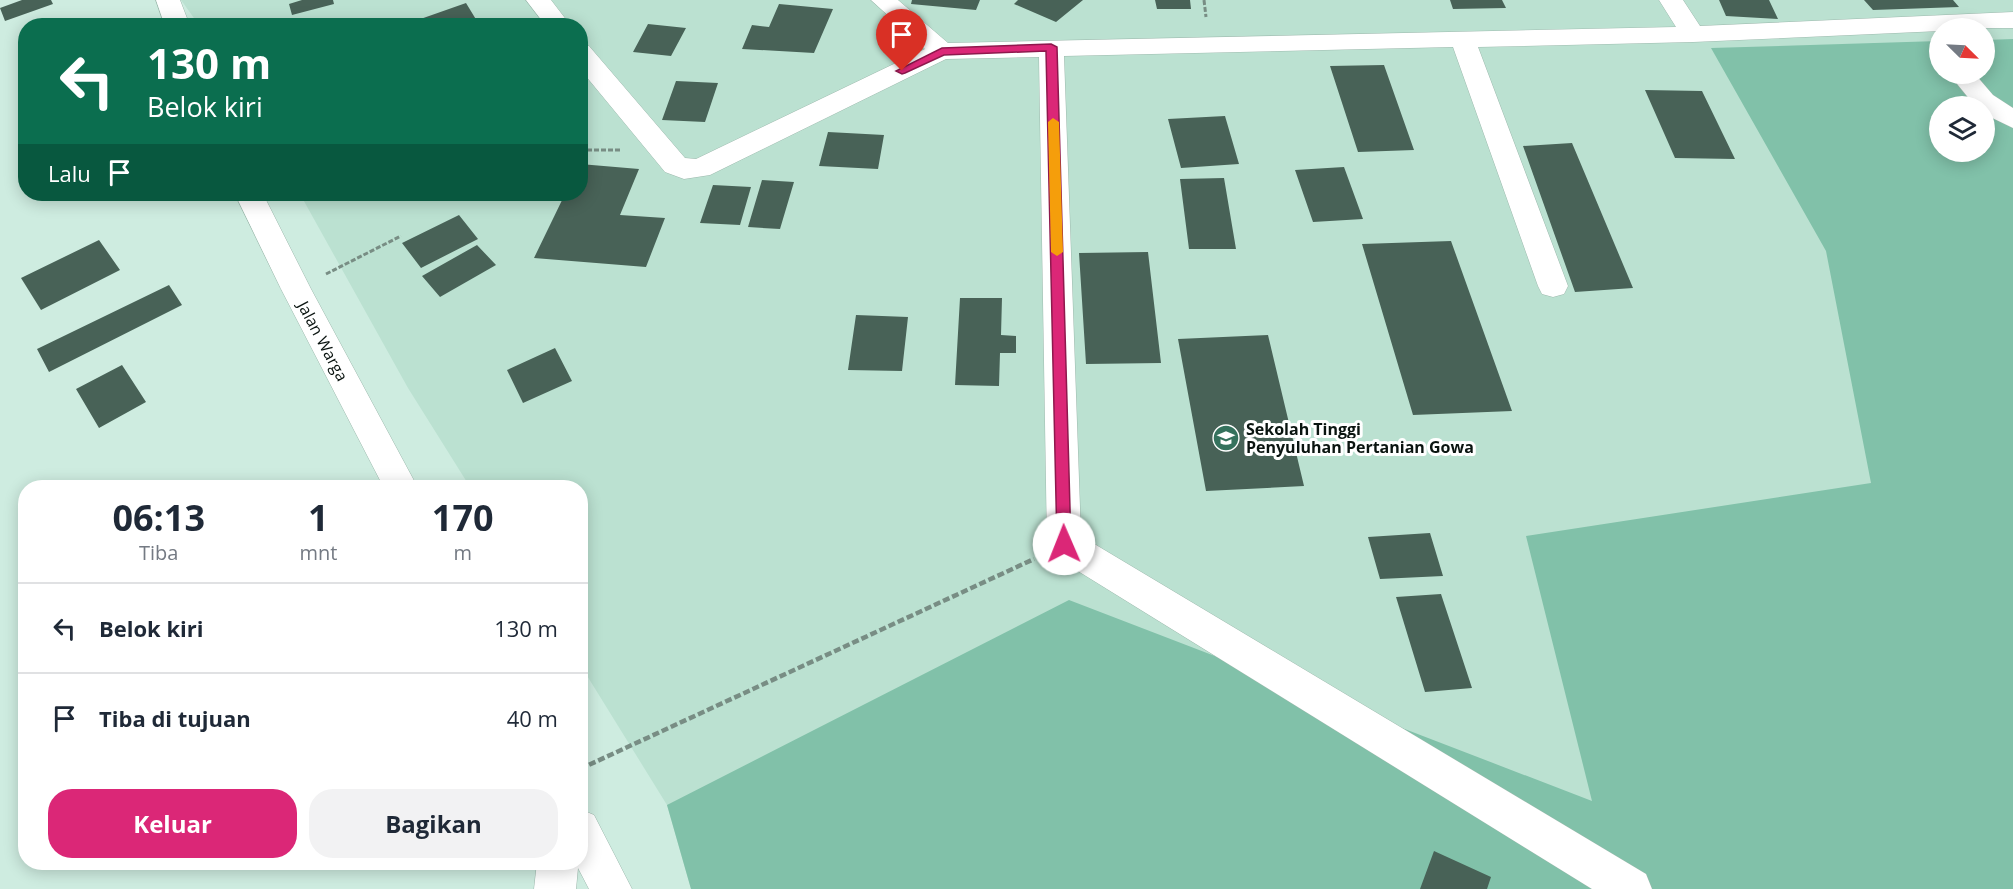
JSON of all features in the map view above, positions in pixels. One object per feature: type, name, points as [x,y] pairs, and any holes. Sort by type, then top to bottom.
[{"type":"street","points":[[168,0],[175,18]]},
{"type":"street","points":[[538,0],[553,18]]},
{"type":"street","points":[[883,0],[942,51]]},
{"type":"street","points":[[1671,0],[1693,34]]},
{"type":"street","points":[[1995,22],[2013,20]]},
{"type":"street","points":[[588,62],[675,165],[691,170],[700,168],[942,51],[1929,29]]},
{"type":"street","points":[[1462,38],[1553,286]]},
{"type":"street","points":[[1051,47],[1064,544],[1631,889]]},
{"type":"street","points":[[1970,84],[1985,103],[1997,112],[2013,119]]},
{"type":"street","name":"Jalan Warga","points":[[252,201],[397,480]]},
{"type":"street","points":[[588,844],[611,889]]},
{"type":"street","points":[[555,889],[557,870]]},
{"type":"path","points":[[296,289],[401,236]]},
{"type":"path","points":[[588,765],[1064,544]]},
{"type":"shaded area","name":"Sekolah Tinggi Penyuluhan Pertanian Gowa","points":[[181,0],[2013,0],[2013,889],[691,889],[667,805],[588,677],[588,480],[466,480],[408,388],[304,201],[588,201],[588,18],[194,18]]},
{"type":"shaded area","points":[[2013,39],[2013,889],[691,889],[667,805],[1069,600],[1592,801],[1526,536],[1871,483],[1826,251],[1711,48],[1929,41],[1929,84],[1995,84],[1995,40]]},
{"type":"building","points":[[22,0],[51,0],[53,4],[5,21],[0,8]]},
{"type":"building","points":[[302,0],[333,0],[334,4],[292,15],[289,4]]},
{"type":"building","points":[[912,0],[980,0],[976,10],[911,4]]},
{"type":"building","points":[[1018,0],[1083,0],[1056,22],[1014,4]]},
{"type":"building","points":[[1155,0],[1190,0],[1191,9],[1157,9]]},
{"type":"building","points":[[1450,0],[1502,0],[1506,8],[1453,9]]},
{"type":"building","points":[[1719,0],[1769,0],[1778,19],[1726,16]]},
{"type":"building","points":[[1864,0],[1953,0],[1959,7],[1873,10]]},
{"type":"building","points":[[466,3],[475,18],[423,18]]},
{"type":"building","points":[[779,4],[833,9],[814,53],[742,49],[752,25],[769,27]]},
{"type":"building","points":[[648,24],[686,28],[671,56],[633,52]]},
{"type":"building","points":[[1384,65],[1414,150],[1358,152],[1330,66]]},
{"type":"building","points":[[676,81],[718,83],[705,122],[662,120]]},
{"type":"building","points":[[1645,90],[1702,91],[1735,159],[1675,158]]},
{"type":"building","points":[[1225,116],[1239,164],[1181,168],[1168,119]]},
{"type":"building","points":[[828,132],[884,135],[878,169],[819,166]]},
{"type":"building","points":[[1572,143],[1633,288],[1575,292],[1523,146]]},
{"type":"building","points":[[588,165],[639,169],[620,215],[665,218],[646,267],[534,258],[562,201],[588,201]]},
{"type":"building","points":[[1344,167],[1363,219],[1313,222],[1295,170]]},
{"type":"building","points":[[1224,178],[1236,249],[1189,249],[1180,179]]},
{"type":"building","points":[[762,180],[794,182],[780,229],[748,227]]},
{"type":"building","points":[[713,185],[751,187],[740,225],[700,223]]},
{"type":"building","points":[[459,215],[478,239],[421,268],[402,243]]},
{"type":"building","points":[[99,240],[120,270],[41,310],[21,278]]},
{"type":"building","points":[[1451,241],[1512,411],[1413,415],[1362,244]]},
{"type":"building","points":[[477,245],[496,265],[440,297],[422,276]]},
{"type":"building","points":[[1148,252],[1161,363],[1086,364],[1079,253]]},
{"type":"building","points":[[169,285],[182,305],[49,372],[37,349]]},
{"type":"building","points":[[960,298],[1002,298],[1001,335],[1016,336],[1016,353],[1000,353],[999,386],[955,385]]},
{"type":"building","points":[[856,315],[908,317],[902,371],[848,370]]},
{"type":"building","points":[[1268,335],[1304,486],[1206,491],[1178,339]]},
{"type":"building","points":[[555,348],[572,381],[523,403],[507,370]]},
{"type":"building","points":[[122,365],[146,402],[99,428],[76,389]]},
{"type":"building","points":[[1430,533],[1443,576],[1380,579],[1368,537]]},
{"type":"building","points":[[1441,594],[1472,688],[1425,692],[1396,597]]},
{"type":"building","points":[[1434,851],[1491,877],[1487,889],[1420,889]]},
{"type":"slow traffic","points":[[1053,122],[1057,252]]},
{"type":"place","name":"Sekolah Tinggi Penyuluhan Pertanian Gowa","points":[[1226,438]]},
{"type":"route","points":[[902,71],[942,51],[1051,47],[1064,544]]}]
